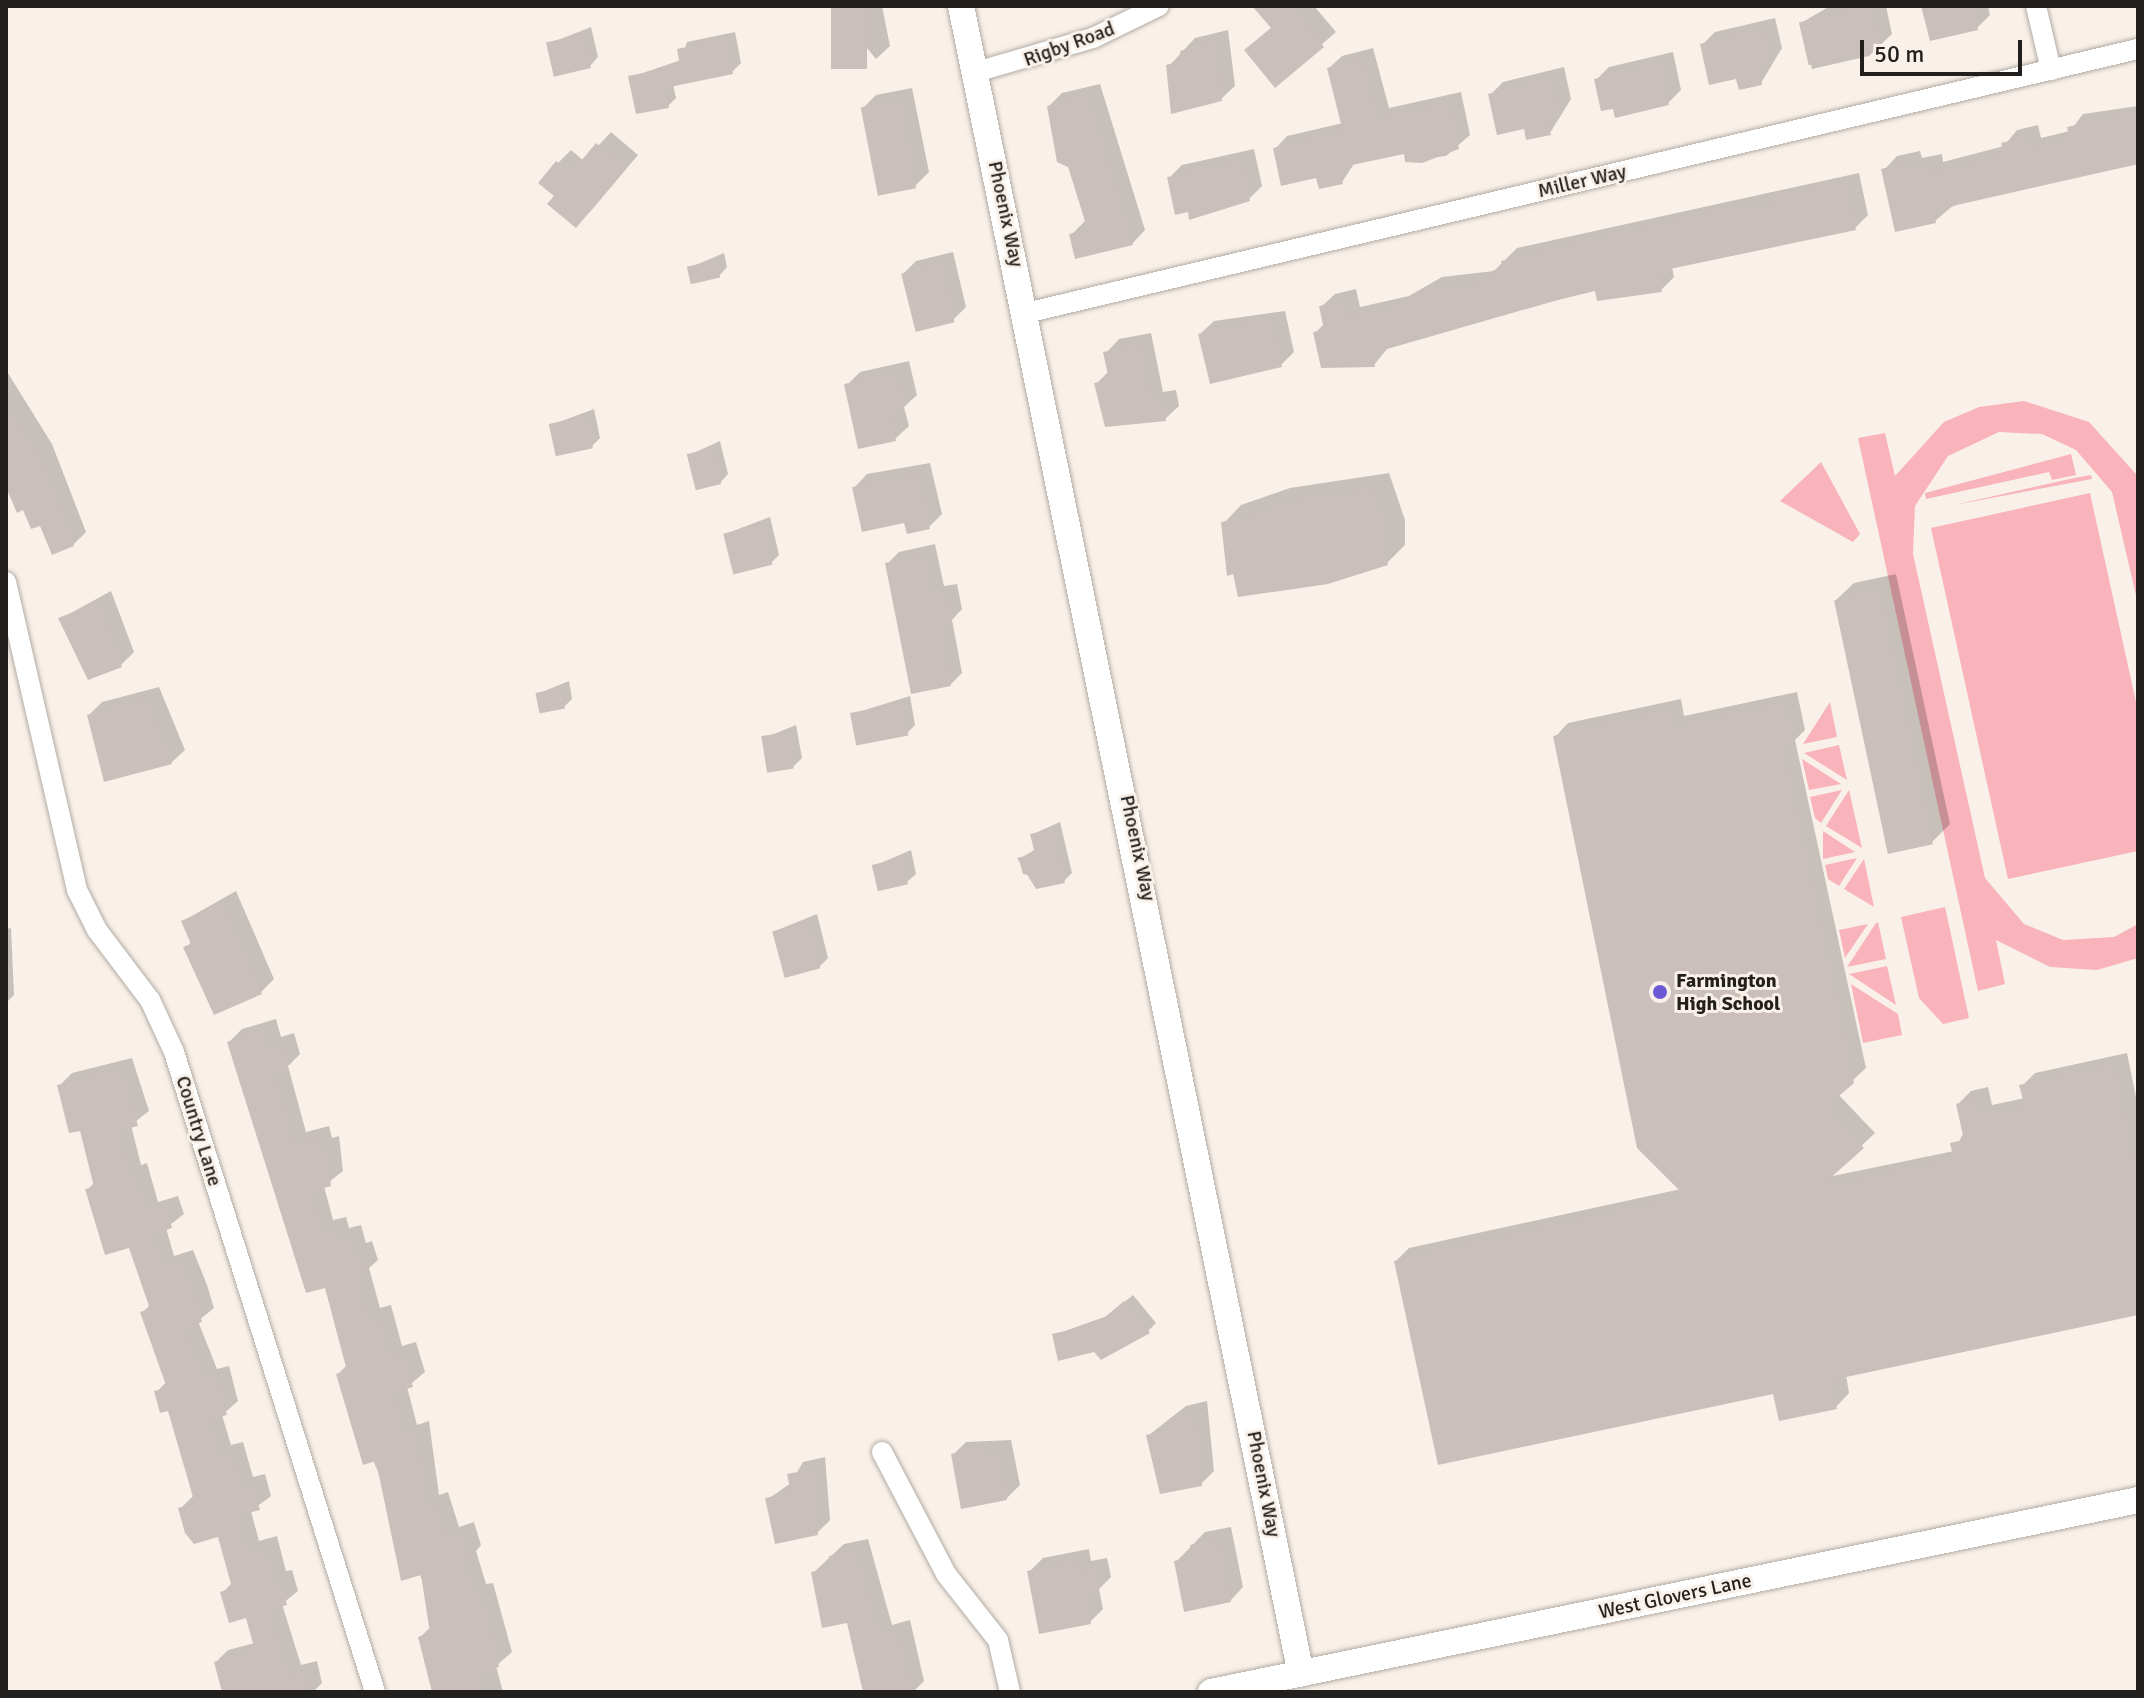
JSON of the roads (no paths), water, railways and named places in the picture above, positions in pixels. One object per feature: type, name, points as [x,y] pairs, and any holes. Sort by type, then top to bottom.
[{"type":"street","name":"Phoenix Way","points":[[961,6],[1303,1683]]},
{"type":"street","name":"Rigby Road","points":[[976,72],[1093,38],[1159,6]]},
{"type":"street","points":[[2036,6],[2051,70]]},
{"type":"street","name":"Miller Way","points":[[1026,313],[2138,49]]},
{"type":"street","name":"Country Lane","points":[[6,582],[77,890],[150,1000],[174,1052],[375,1692]]},
{"type":"street","points":[[882,1452],[946,1574],[998,1640],[1010,1692]]},
{"type":"street","name":"West Glovers Lane","points":[[1211,1692],[1303,1683],[2138,1500]]},
{"type":"place","name":"Farmington High School","points":[[1660,992]]}]
